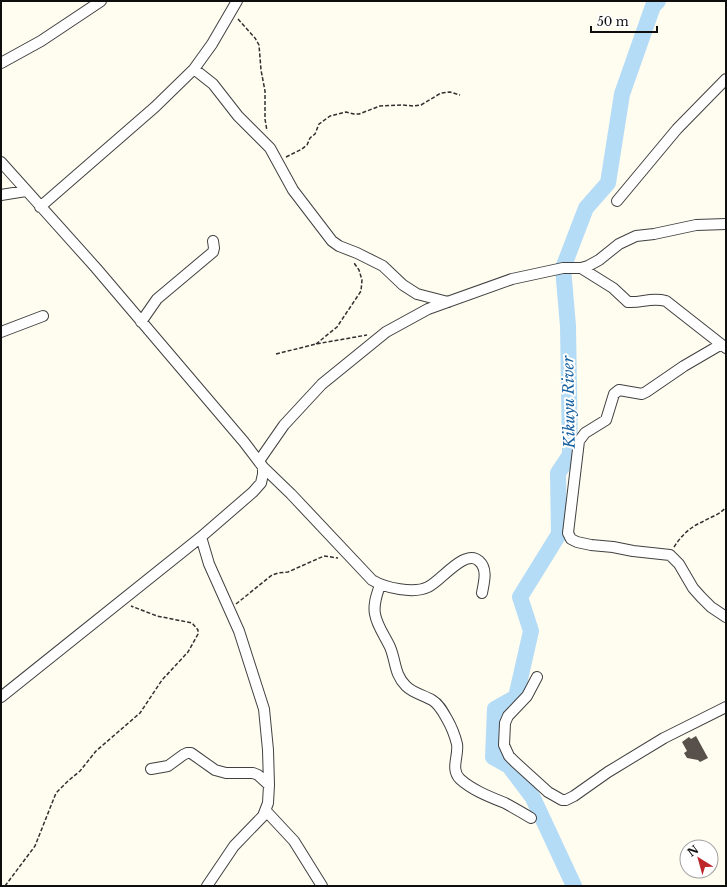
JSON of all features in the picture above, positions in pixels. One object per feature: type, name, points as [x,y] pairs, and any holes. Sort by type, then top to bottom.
[{"type":"street","points":[[1,63],[41,41],[101,1]]},
{"type":"street","points":[[40,207],[155,107],[194,68],[212,44],[237,1]]},
{"type":"street","points":[[194,68],[213,84],[238,116],[270,148],[293,190],[326,235],[335,244],[383,266],[403,285],[417,294],[448,302]]},
{"type":"street","points":[[617,201],[677,129],[726,79]]},
{"type":"street","points":[[1,162],[96,268],[261,464],[372,580],[380,585],[391,588],[416,590],[427,588],[438,581],[463,560],[469,558],[477,559],[483,564],[485,570],[482,592]]},
{"type":"street","points":[[1,194],[26,191]]},
{"type":"street","points":[[1,697],[201,538],[253,492],[261,483],[263,474],[261,464],[284,425],[314,392],[386,332],[428,309],[512,280],[563,268],[582,268],[593,265],[620,244],[636,236],[696,225],[726,224]]},
{"type":"street","points":[[141,322],[150,307],[158,299],[213,252],[213,241]]},
{"type":"street","points":[[582,268],[613,288],[628,302],[651,299],[666,301],[723,346],[684,366],[642,394],[625,390],[616,392],[612,398],[606,420],[585,433],[579,440],[568,533],[569,537],[577,542],[591,545],[613,546],[633,551],[672,556],[679,564],[693,588],[711,607],[726,617]]},
{"type":"street","points":[[1,332],[43,316]]},
{"type":"street","points":[[201,538],[210,564],[239,630],[264,709],[268,750],[269,785],[266,812],[234,846],[207,886]]},
{"type":"street","points":[[380,585],[375,603],[374,614],[377,623],[391,649],[396,670],[405,686],[433,701],[442,709],[457,744],[458,751],[455,769],[458,776],[472,787],[532,818]]},
{"type":"street","points":[[537,677],[527,696],[508,716],[505,723],[504,745],[509,756],[515,762],[548,792],[562,800],[566,800],[574,796],[608,772],[664,738],[726,707]]},
{"type":"street","points":[[151,769],[168,766],[183,755],[191,753],[215,770],[226,773],[253,773],[258,775],[269,785]]},
{"type":"street","points":[[266,812],[294,841],[322,886]]},
{"type":"path","points":[[232,11],[255,38],[259,45],[261,70],[266,91],[265,119],[270,148]]},
{"type":"path","points":[[277,162],[302,149],[315,134],[321,121],[334,114],[346,112],[359,114],[380,106],[414,106],[421,104],[441,93],[450,92],[460,95]]},
{"type":"path","points":[[316,344],[337,326],[361,291],[362,280],[359,270],[354,263]]},
{"type":"path","points":[[276,354],[316,344],[386,332]]},
{"type":"path","points":[[672,556],[675,546],[688,531],[726,507]]},
{"type":"path","points":[[229,607],[244,598],[272,575],[288,572],[324,556],[343,559],[349,557]]},
{"type":"path","points":[[5,886],[35,846],[56,793],[64,784],[80,771],[96,751],[140,713],[162,680],[188,652],[198,634],[198,630],[192,623],[148,614],[121,602]]},
{"type":"building","points":[[696,736],[708,758],[700,762],[698,760],[687,758],[684,753],[687,751],[682,742],[689,737],[691,739]]},
{"type":"waterway","name":"Kikuyu River","points":[[574,886],[533,798],[509,766],[493,757],[495,709],[516,697],[531,631],[520,597],[559,534],[558,473],[570,455],[568,326],[563,268],[586,208],[608,183],[622,94],[653,6],[658,1]]}]
